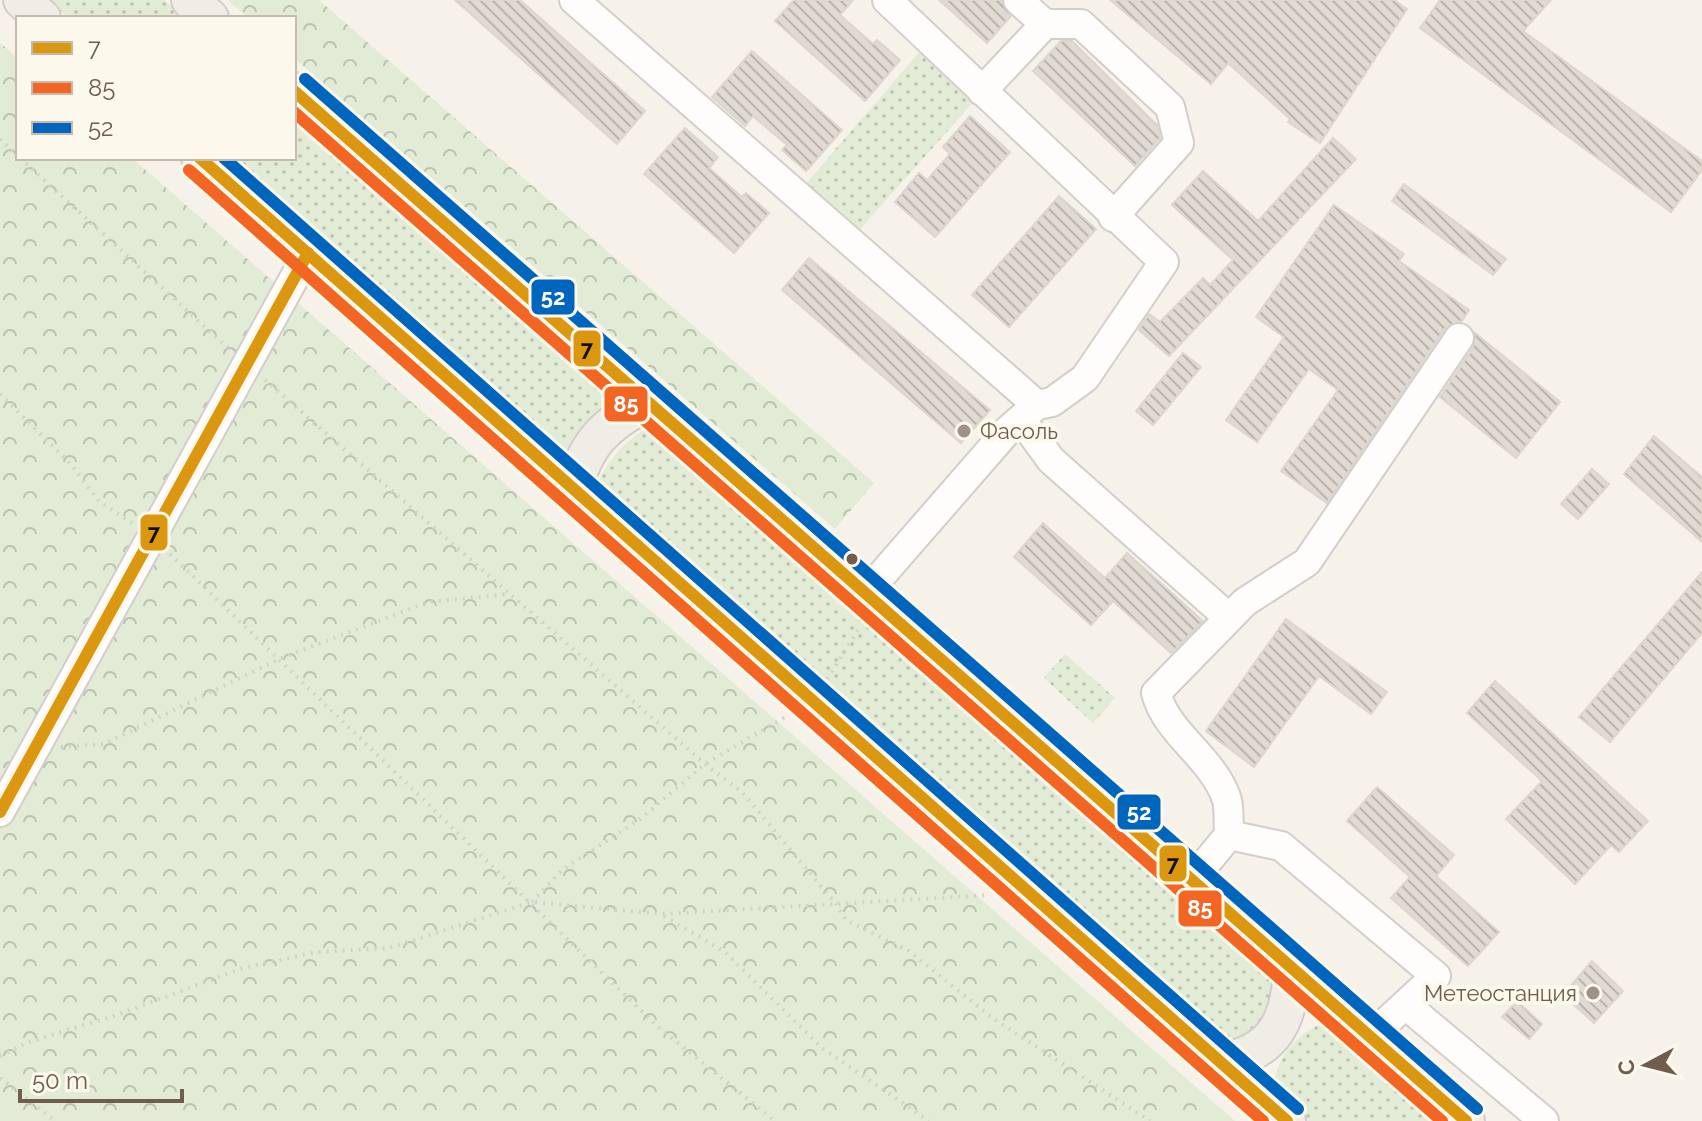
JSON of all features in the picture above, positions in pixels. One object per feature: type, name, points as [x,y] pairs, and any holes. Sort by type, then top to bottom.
[{"type":"main road","points":[[22,0],[40,16]]},
{"type":"main road","points":[[190,0],[208,16]]},
{"type":"main road","points":[[296,93],[1466,1121]]},
{"type":"main road","points":[[202,160],[572,491],[1275,1110]]},
{"type":"main road","points":[[572,491],[589,447],[607,425],[649,401]]},
{"type":"main road","points":[[1220,1062],[1243,1058],[1268,1042],[1283,1023],[1291,995],[1292,968]]},
{"type":"main road","points":[[1275,1110],[1264,1075],[1277,1049],[1293,1030],[1317,1015],[1340,1010]]},
{"type":"street","points":[[574,0],[1029,412],[1051,460],[1229,618]]},
{"type":"street","points":[[871,597],[1029,412],[1052,402],[1085,378],[1164,262],[887,0]]},
{"type":"street","points":[[1018,0],[1045,24],[1081,24],[1170,107],[1179,143],[1113,217]]},
{"type":"street","points":[[982,91],[1045,24]]},
{"type":"street","points":[[0,812],[308,253]]},
{"type":"street","points":[[1192,880],[1229,835],[1228,799],[1207,763],[1161,713],[1156,693],[1245,602],[1307,562],[1459,338]]},
{"type":"street","points":[[1229,835],[1281,846],[1436,976],[1370,1037]]},
{"type":"street","points":[[1407,1006],[1544,1121]]},
{"type":"path","points":[[0,139],[16,154]]},
{"type":"path","points":[[22,160],[247,365],[705,764],[742,792],[846,920],[909,951],[991,1017],[1150,1121]]},
{"type":"path","points":[[0,394],[68,461],[99,501],[152,536],[657,1026],[775,1121]]},
{"type":"path","points":[[35,749],[104,744],[279,659],[428,602],[510,594]]},
{"type":"path","points":[[532,902],[562,870],[639,820],[705,764],[812,702],[871,597]]},
{"type":"path","points":[[0,1056],[29,1042],[114,1016],[243,968],[317,952],[389,948],[532,902],[662,914],[1028,892]]},
{"type":"path","points":[[662,914],[725,952],[822,1048],[929,1121]]},
{"type":"path","points":[[0,1078],[55,1121]]},
{"type":"green space","points":[[48,0],[164,0],[183,16],[66,16]]},
{"type":"green space","points":[[228,0],[319,0],[874,483],[835,529],[296,60],[296,16],[246,16]]},
{"type":"green space","points":[[0,43],[16,56],[16,160],[134,160],[1235,1121],[0,1121]]},
{"type":"green space","points":[[923,48],[977,98],[854,236],[802,188]]},
{"type":"green space","points":[[296,115],[621,397],[585,424],[573,442],[566,464],[226,160],[296,160]]},
{"type":"green space","points":[[656,423],[1280,972],[1273,1016],[1224,1050],[594,493],[604,470],[618,452],[635,436]]},
{"type":"green space","points":[[1065,654],[1115,698],[1093,723],[1044,678]]},
{"type":"green space","points":[[1335,1020],[1450,1121],[1305,1121],[1273,1093],[1278,1067],[1291,1046],[1311,1029]]},
{"type":"building","points":[[455,0],[520,0],[645,111],[617,144]]},
{"type":"building","points":[[794,0],[853,0],[840,15],[873,44],[877,40],[900,60],[865,101],[775,21]]},
{"type":"building","points":[[939,0],[1001,0],[1011,16],[987,43]]},
{"type":"building","points":[[1110,0],[1394,0],[1407,9],[1320,143],[1288,122],[1290,119],[1228,63],[1211,84]]},
{"type":"building","points":[[1440,0],[1551,0],[1523,31],[1702,161],[1702,170],[1671,212],[1420,28]]},
{"type":"building","points":[[1061,41],[1072,41],[1157,125],[1160,138],[1135,166],[1033,71]]},
{"type":"building","points":[[752,51],[842,130],[806,171],[782,150],[787,145],[753,116],[745,126],[712,97]]},
{"type":"building","points":[[970,116],[1010,152],[935,237],[895,202],[919,173],[927,180],[950,154],[943,147]]},
{"type":"building","points":[[685,128],[718,157],[709,168],[742,197],[746,193],[769,213],[734,253],[644,174]]},
{"type":"building","points":[[1333,138],[1356,159],[1169,356],[1139,330],[1149,314],[1160,322],[1203,278],[1210,285],[1233,260],[1172,205],[1203,171],[1258,221]]},
{"type":"building","points":[[1404,184],[1506,259],[1493,275],[1392,201]]},
{"type":"building","points":[[1059,196],[1096,229],[1009,327],[972,295]]},
{"type":"building","points":[[1334,205],[1404,254],[1399,261],[1469,310],[1462,321],[1445,328],[1327,503],[1281,471],[1338,390],[1309,369],[1257,442],[1226,420],[1284,337],[1256,317]]},
{"type":"building","points":[[809,258],[990,410],[961,443],[782,290]]},
{"type":"building","points":[[1475,333],[1560,402],[1516,458],[1440,397],[1473,348]]},
{"type":"building","points":[[1183,353],[1201,367],[1153,425],[1136,411]]},
{"type":"building","points":[[1654,436],[1702,477],[1702,542],[1624,474]]},
{"type":"building","points":[[1592,469],[1609,484],[1578,519],[1561,504]]},
{"type":"building","points":[[1043,523],[1105,578],[1127,553],[1203,621],[1171,653],[1113,601],[1091,625],[1014,557]]},
{"type":"building","points":[[1702,572],[1702,633],[1610,742],[1579,717]]},
{"type":"building","points":[[1286,619],[1387,692],[1371,714],[1319,676],[1254,767],[1206,731]]},
{"type":"building","points":[[1495,681],[1648,821],[1619,852],[1611,845],[1575,884],[1506,819],[1542,781],[1467,713]]},
{"type":"building","points":[[1377,787],[1454,855],[1436,876],[1499,932],[1468,966],[1391,898],[1410,877],[1347,821]]},
{"type":"building","name":"Метеостанция","points":[[1592,961],[1623,991],[1594,1023],[1563,995]]},
{"type":"building","points":[[1517,1001],[1542,1024],[1529,1039],[1502,1017]]},
{"type":"transit line","name":"52","points":[[305,79],[1477,1109]]},
{"type":"transit line","name":"7","points":[[296,93],[1466,1121]]},
{"type":"transit line","name":"85","points":[[296,114],[1442,1121]]},
{"type":"transit line","name":"7","points":[[202,160],[1287,1121]]},
{"type":"transit line","name":"52","points":[[226,160],[1298,1109]]},
{"type":"transit line","name":"85","points":[[189,170],[1263,1121]]},
{"type":"transit line","name":"7","points":[[0,812],[308,253]]},
{"type":"place","name":"Фасоль","points":[[964,431]]},
{"type":"place","name":"Метеостанция","points":[[1593,993]]}]
